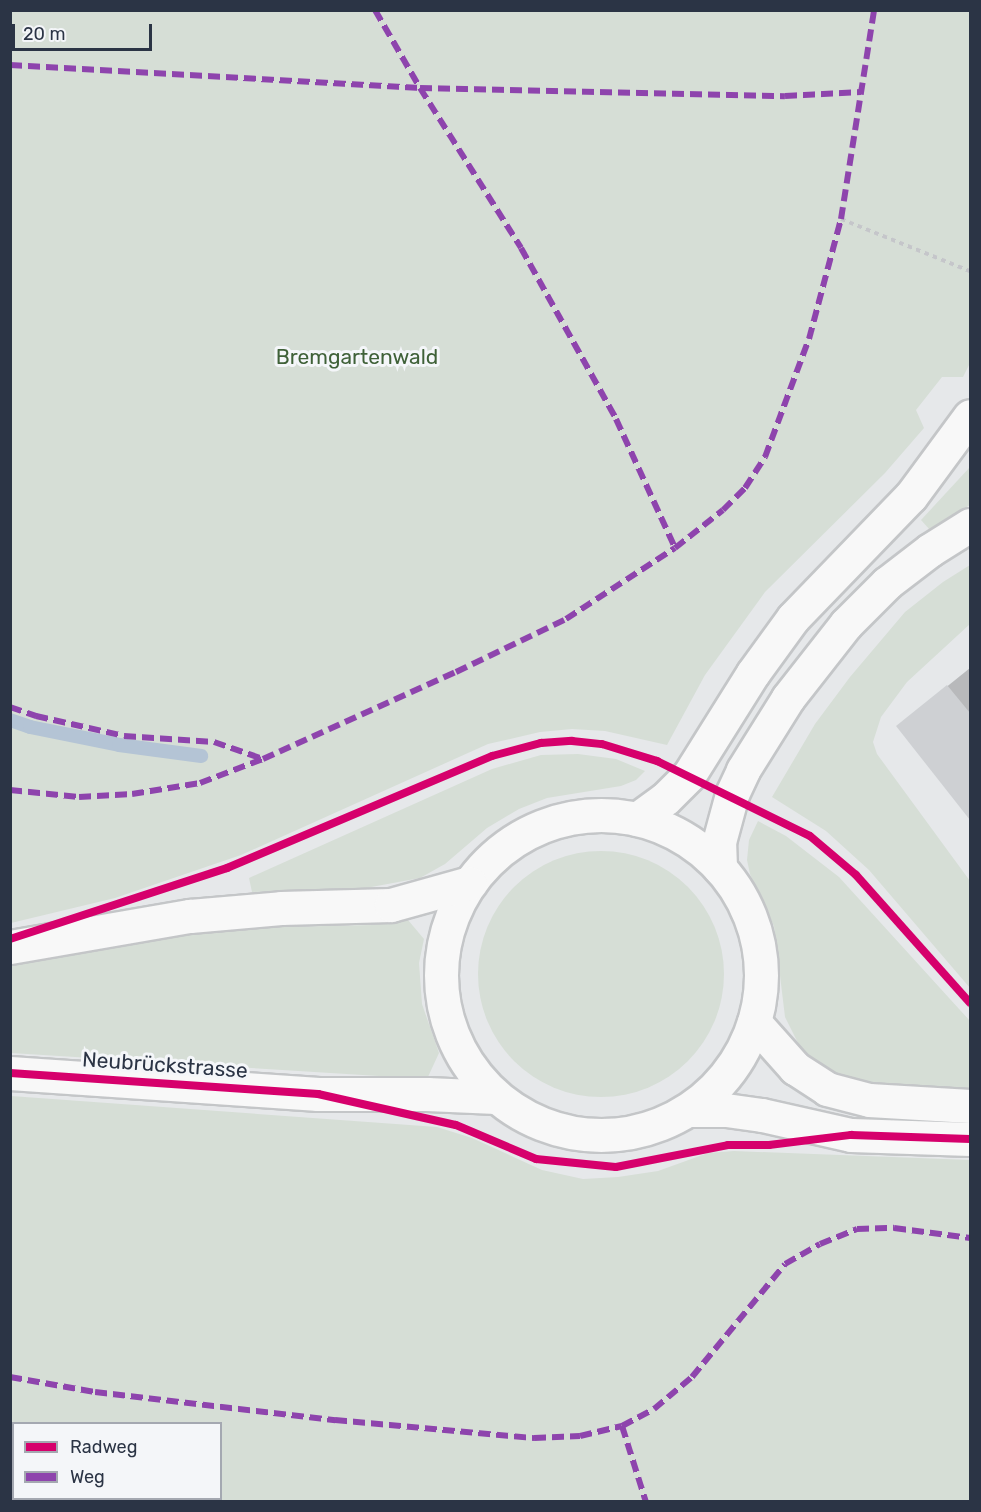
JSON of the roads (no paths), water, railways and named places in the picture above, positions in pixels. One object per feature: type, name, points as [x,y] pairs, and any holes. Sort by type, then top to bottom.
[{"type":"main road","points":[[637,819],[664,799],[689,775],[747,682],[793,618],[911,496],[970,416]]},
{"type":"main road","points":[[720,868],[719,843],[732,794],[743,770],[788,698],[846,624],[887,583],[930,550],[970,525]]},
{"type":"main road","points":[[600,815],[637,819],[682,837],[720,868],[744,904],[753,924],[760,957],[760,990],[754,1022],[739,1056],[716,1086],[688,1110],[657,1125],[624,1134],[589,1136],[545,1125],[523,1116],[496,1097],[470,1068],[451,1033],[442,995],[442,956],[451,918],[470,883],[495,855],[527,833],[562,820],[600,815]]},
{"type":"main road","points":[[10,947],[190,916],[281,908],[391,906],[470,883]]},
{"type":"main road","points":[[754,1022],[795,1068],[827,1089],[869,1101],[970,1106]]},
{"type":"main road","name":"Neubrückstrasse","points":[[10,1073],[318,1094],[427,1094],[496,1097]]},
{"type":"main road","points":[[688,1110],[726,1110],[762,1115],[851,1135],[970,1139]]},
{"type":"waterway","points":[[10,720],[30,727],[119,745],[201,756]]},
{"type":"park label","name":"Bremgartenwald","points":[[357,357]]}]
